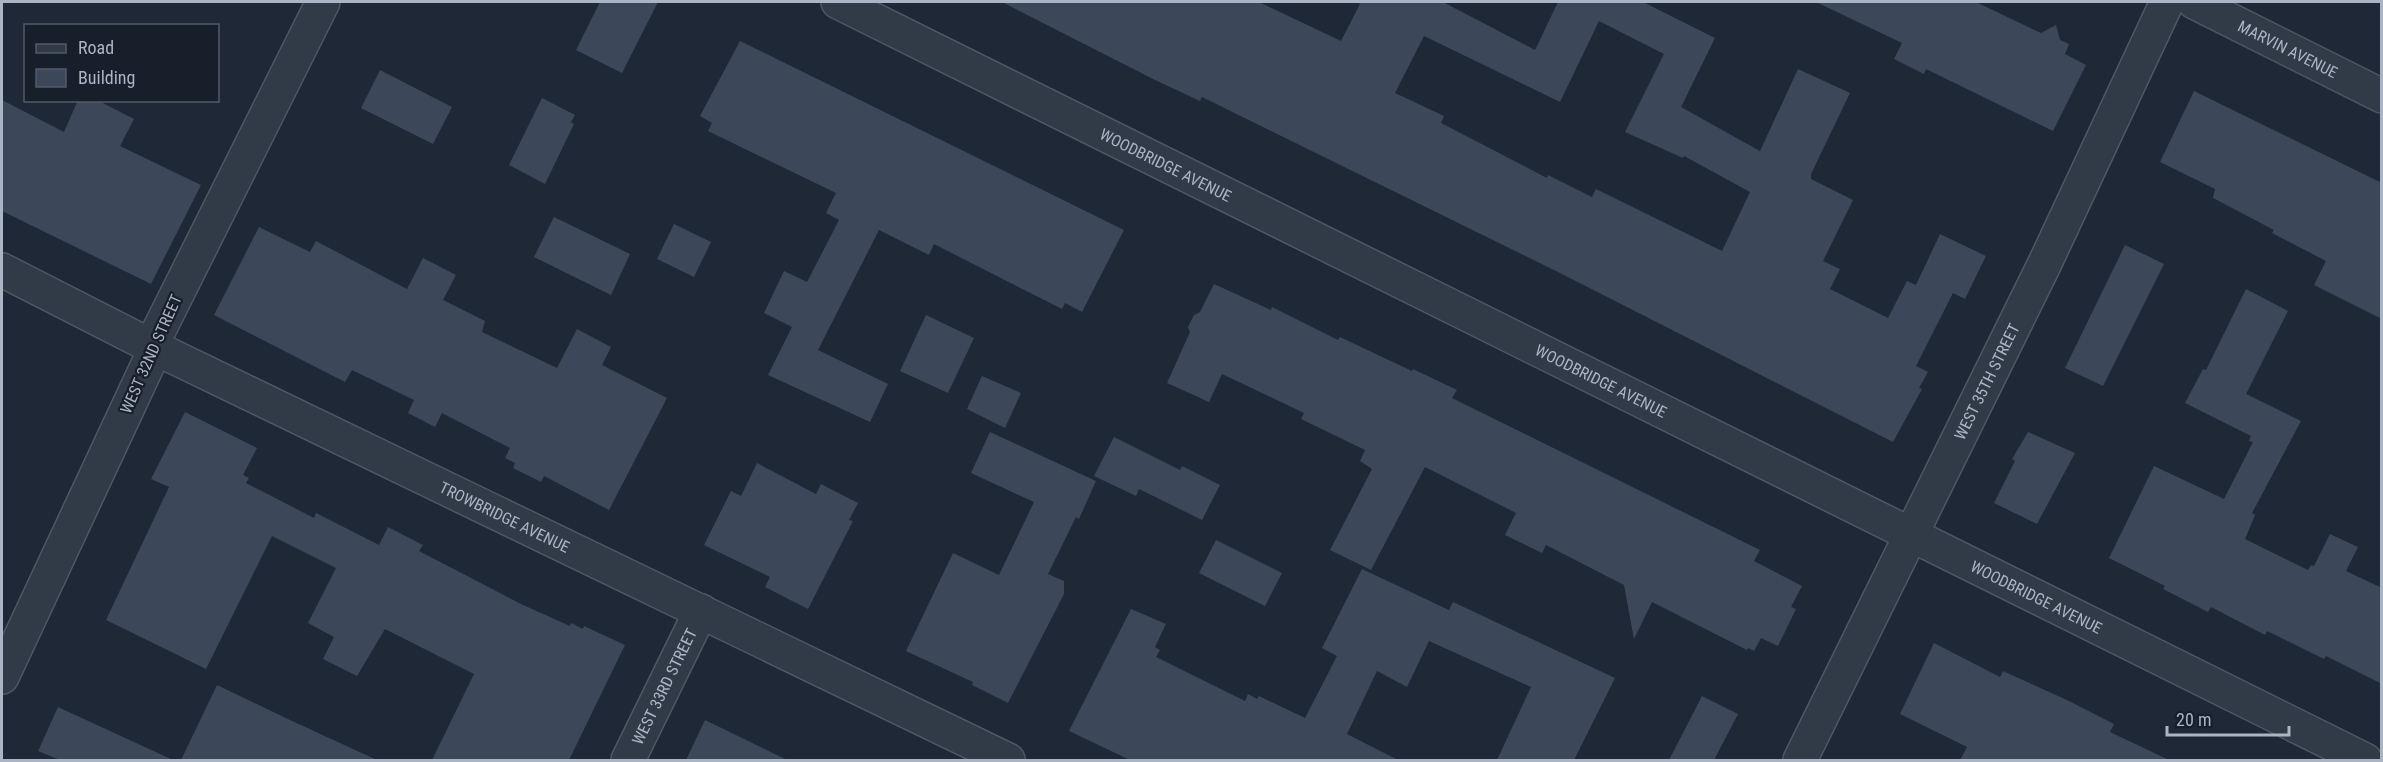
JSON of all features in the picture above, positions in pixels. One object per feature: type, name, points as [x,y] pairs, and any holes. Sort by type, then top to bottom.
[{"type":"street","name":"WEST 32ND STREET","points":[[2,677],[151,358],[151,346],[323,2]]},
{"type":"street","name":"WOODBRIDGE AVENUE","points":[[838,2],[2365,760]]},
{"type":"street","name":"WEST 35TH STREET","points":[[1800,760],[2044,265],[2168,2]]},
{"type":"street","name":"MARVIN AVENUE","points":[[2194,2],[2382,96]]},
{"type":"street","name":"TROWBRIDGE AVENUE","points":[[2,270],[151,346],[1008,760]]},
{"type":"street","name":"WEST 33RD STREET","points":[[628,760],[701,611]]},
{"type":"building","points":[[600,2],[658,2],[622,73],[576,50]]},
{"type":"building","points":[[1002,2],[1259,2],[1341,41],[1360,4],[1356,2],[1443,2],[1535,50],[1558,2],[1643,2],[1715,38],[1681,107],[1760,151],[1798,69],[1850,93],[1811,174],[1811,179],[1853,200],[1823,261],[1840,269],[1830,289],[1888,318],[1907,281],[1916,285],[1940,234],[1986,256],[1965,299],[1953,293],[1916,366],[1928,372],[1919,388],[1922,389],[1893,442],[1558,272],[1202,97],[1200,101]],"holes":[[[1599,21],[1664,54],[1625,132],[1683,158],[1684,156],[1750,192],[1722,251],[1596,189],[1592,197],[1548,175],[1547,178],[1441,123],[1444,116],[1395,93],[1424,36],[1560,102]]]},
{"type":"building","points":[[1816,2],[1976,2],[2041,33],[2056,25],[2060,40],[2069,44],[2065,54],[2086,65],[2053,131],[1926,69],[1924,74],[1894,59],[1902,43]]},
{"type":"building","points":[[740,41],[1124,230],[1082,312],[1065,303],[1062,309],[934,244],[929,255],[879,230],[818,350],[888,384],[870,422],[768,375],[792,327],[764,313],[784,271],[807,282],[839,220],[826,213],[836,193],[708,131],[712,123],[700,116]]},
{"type":"building","points":[[380,70],[452,107],[433,144],[361,108]]},
{"type":"building","points":[[2194,91],[2382,183],[2382,319],[2314,285],[2326,261],[2272,233],[2274,230],[2213,198],[2215,189],[2160,162]]},
{"type":"building","points":[[542,98],[575,115],[571,122],[574,124],[545,184],[509,165]]},
{"type":"building","points":[[2,100],[64,132],[77,102],[101,102],[134,119],[120,146],[201,185],[151,284],[2,211]]},
{"type":"building","points":[[554,217],[630,254],[611,295],[534,257]]},
{"type":"building","points":[[674,224],[711,242],[694,277],[657,259]]},
{"type":"building","points":[[259,227],[310,252],[316,241],[407,289],[423,258],[456,275],[443,300],[485,321],[482,332],[557,368],[577,329],[611,347],[602,365],[667,398],[609,510],[544,476],[541,482],[513,468],[515,463],[505,458],[510,448],[442,413],[435,427],[408,413],[414,400],[352,370],[345,382],[214,315]]},
{"type":"building","points":[[2125,245],[2164,264],[2103,386],[2065,368]]},
{"type":"building","points":[[1214,284],[1271,310],[1272,307],[1338,340],[1340,337],[1457,390],[1452,398],[1760,550],[1754,561],[1802,586],[1791,607],[1796,609],[1778,646],[1761,638],[1754,651],[1748,648],[1747,650],[1652,602],[1634,639],[1624,585],[1546,545],[1542,553],[1505,535],[1516,513],[1425,467],[1371,570],[1330,550],[1372,469],[1360,461],[1365,450],[1301,419],[1304,413],[1222,374],[1209,402],[1167,383],[1190,332],[1188,327],[1194,315],[1200,312]]},
{"type":"building","points":[[2246,289],[2288,311],[2246,394],[2301,421],[2252,513],[2255,515],[2245,539],[2308,570],[2311,565],[2314,566],[2330,534],[2358,547],[2346,571],[2382,588],[2382,684],[2326,656],[2324,659],[2267,631],[2265,635],[2211,607],[2208,612],[2163,589],[2165,586],[2109,558],[2154,466],[2224,499],[2253,442],[2249,441],[2251,436],[2185,403],[2203,369],[2206,370]]},
{"type":"building","points":[[926,315],[974,338],[948,393],[900,371]]},
{"type":"building","points":[[982,376],[1021,393],[1005,428],[967,409]]},
{"type":"building","points":[[185,412],[257,448],[243,475],[249,478],[246,483],[314,518],[316,513],[379,545],[388,527],[423,545],[419,551],[521,604],[570,626],[571,623],[583,629],[584,626],[625,645],[569,760],[432,760],[474,674],[385,629],[357,676],[323,659],[334,637],[308,623],[336,568],[272,536],[206,669],[106,620],[169,487],[151,479]]},
{"type":"building","points":[[990,432],[1096,481],[1079,519],[1076,517],[1048,574],[1064,581],[1064,594],[1008,703],[972,685],[973,682],[906,651],[953,553],[999,575],[1034,502],[971,473]]},
{"type":"building","points":[[2028,432],[2075,453],[2037,524],[1994,503],[2015,461],[2012,459]]},
{"type":"building","points":[[1114,437],[1180,470],[1182,466],[1220,485],[1202,520],[1139,489],[1136,496],[1094,476]]},
{"type":"building","points":[[757,463],[816,494],[821,484],[858,503],[849,520],[853,521],[808,609],[765,587],[770,577],[704,545],[731,491],[741,496]]},
{"type":"building","points":[[1216,540],[1282,573],[1265,606],[1199,573]]},
{"type":"building","points":[[1362,569],[1449,610],[1453,602],[1615,678],[1574,760],[1497,760],[1531,687],[1429,641],[1407,687],[1377,671],[1347,734],[1398,760],[1130,760],[1069,731],[1131,609],[1166,624],[1155,647],[1160,650],[1156,657],[1245,701],[1248,694],[1257,699],[1259,696],[1305,718],[1337,656],[1322,648]]},
{"type":"building","points":[[1934,643],[2000,677],[2003,671],[2067,700],[2114,724],[2110,732],[2169,760],[1960,760],[1967,747],[1900,714]]},
{"type":"building","points":[[217,685],[290,720],[377,760],[181,760]]},
{"type":"building","points":[[1702,696],[1738,714],[1714,760],[1669,760]]},
{"type":"building","points":[[58,707],[173,760],[60,760],[38,751]]},
{"type":"building","points":[[705,720],[787,760],[686,760]]}]
